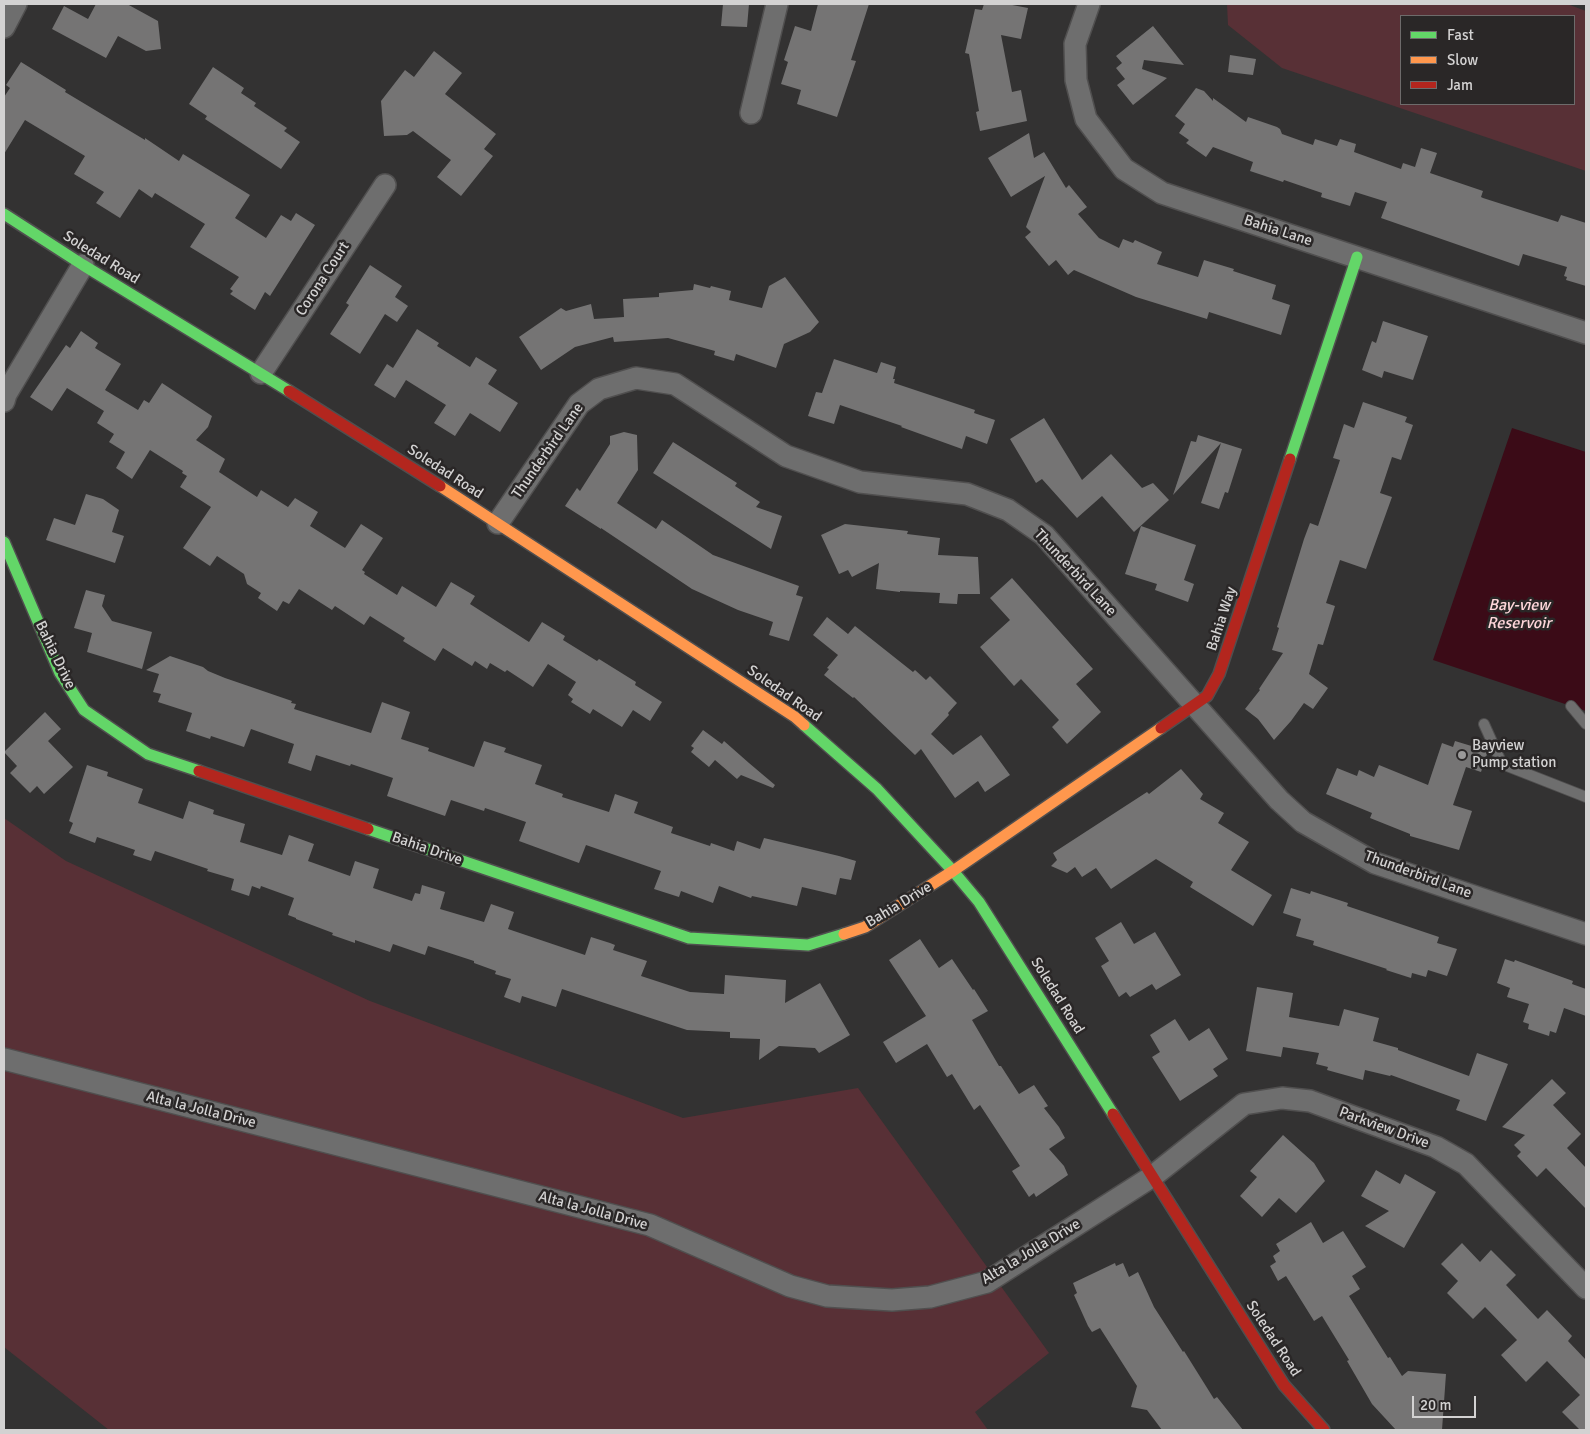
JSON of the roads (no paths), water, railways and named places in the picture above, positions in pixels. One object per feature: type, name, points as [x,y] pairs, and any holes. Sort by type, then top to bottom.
[{"type":"street","points":[[4,27],[16,4]]},
{"type":"street","points":[[751,113],[777,4]]},
{"type":"street","name":"Bahia Lane","points":[[1089,4],[1075,44],[1076,80],[1086,120],[1124,168],[1162,193],[1586,332]]},
{"type":"street","name":"Corona Court","points":[[261,373],[385,185]]},
{"type":"street","name":"Soledad Road","points":[[4,214],[83,265],[261,373],[796,717],[877,789],[979,902],[1284,1385],[1324,1430]]},
{"type":"street","name":"Bahia Way","points":[[953,871],[1207,696],[1219,674],[1357,257]]},
{"type":"street","points":[[4,401],[6,394],[83,265]]},
{"type":"street","name":"Thunderbird Lane","points":[[498,524],[579,404],[599,389],[636,378],[674,384],[786,456],[860,482],[967,494],[1008,510],[1044,535],[1278,800],[1303,822],[1376,863],[1586,934]]},
{"type":"street","name":"Bahia Drive","points":[[4,542],[60,672],[84,710],[148,754],[689,938],[808,945],[865,927],[953,871]]},
{"type":"street","name":"Alta la Jolla Drive","points":[[4,1059],[650,1226],[790,1286],[827,1296],[892,1300],[930,1297],[987,1282],[1153,1176]]},
{"type":"street","name":"Parkview Drive","points":[[1153,1176],[1244,1104],[1282,1098],[1310,1101],[1436,1147],[1466,1164],[1586,1288]]},
{"type":"lane","points":[[1571,706],[1586,724]]},
{"type":"lane","points":[[1484,724],[1502,764],[1586,796]]},
{"type":"water","name":"Bay-view Reservoir","points":[[1512,428],[1586,452],[1586,711],[1433,660]]},
{"type":"place","name":"Bayview Pump station","points":[[1462,755]]}]
